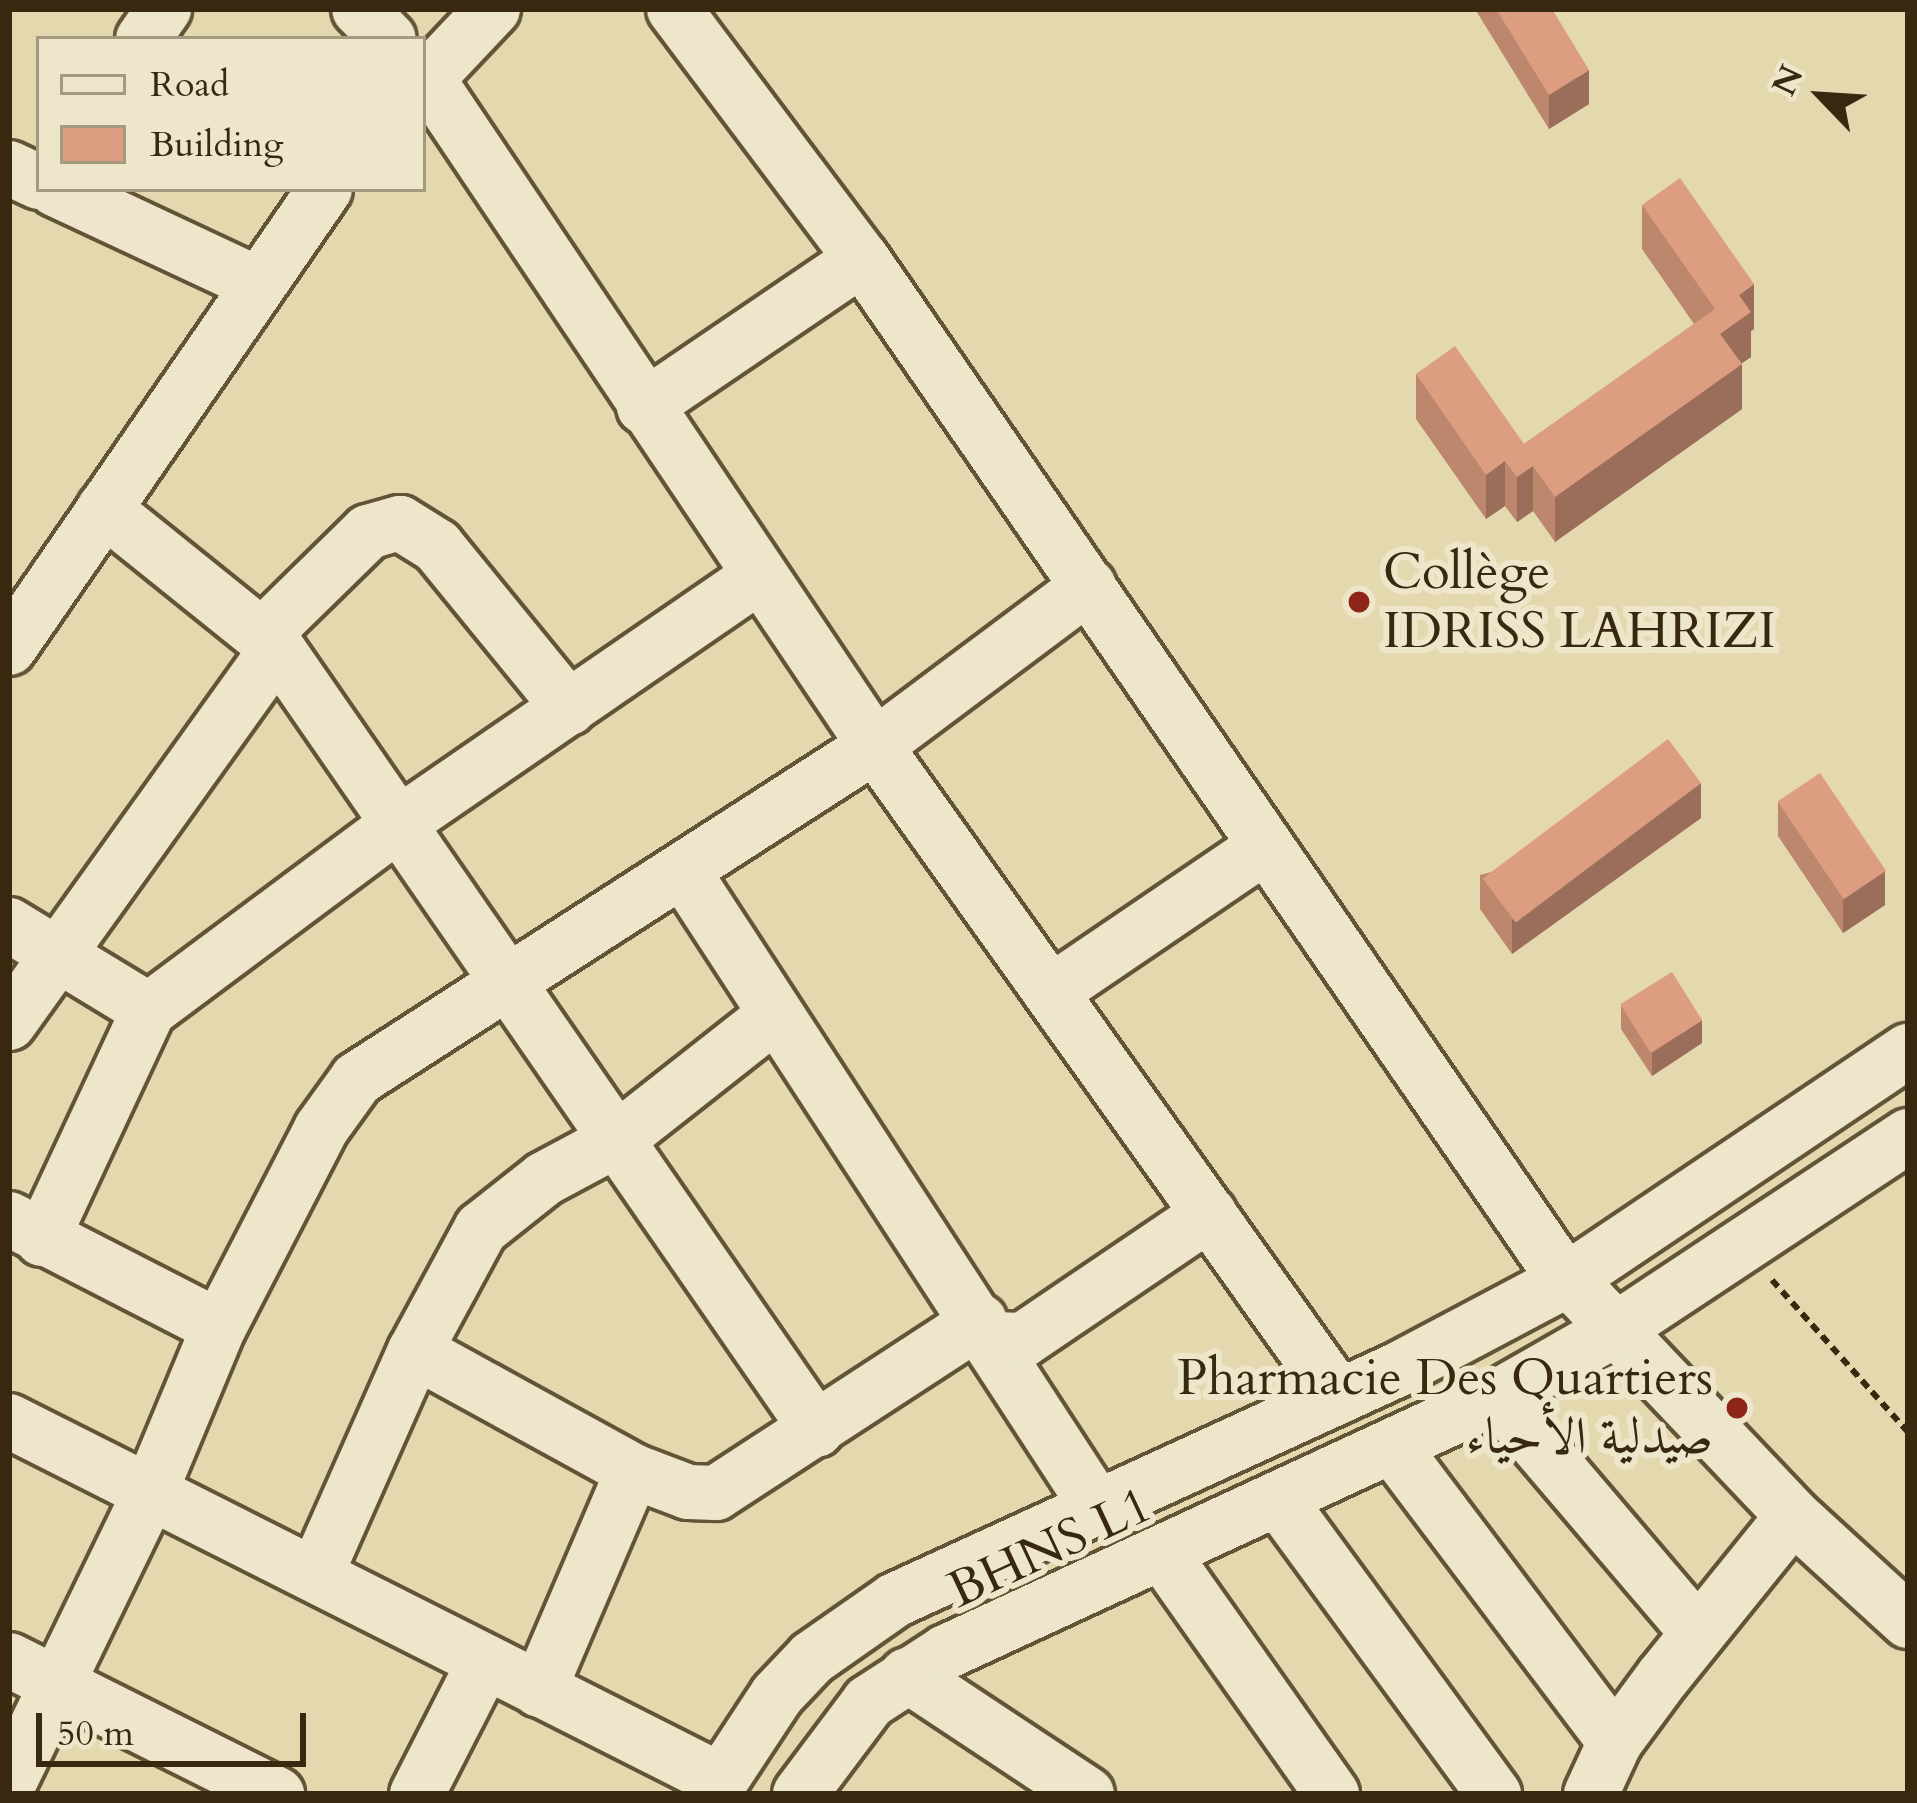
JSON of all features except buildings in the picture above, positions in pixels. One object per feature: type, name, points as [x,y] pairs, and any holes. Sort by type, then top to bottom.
[{"type":"street","points":[[145,36],[164,9]]},
{"type":"street","points":[[358,9],[386,36]]},
{"type":"street","points":[[426,76],[493,9]]},
{"type":"street","points":[[674,9],[862,259],[1264,847],[1591,1302],[1792,1516],[1908,1622]]},
{"type":"street","points":[[426,79],[875,746],[1339,1396]]},
{"type":"street","points":[[61,192],[256,283]]},
{"type":"street","points":[[9,648],[323,192]]},
{"type":"street","points":[[644,407],[862,259]]},
{"type":"street","points":[[104,509],[271,641],[818,1430]]},
{"type":"street","points":[[9,1022],[271,641],[368,532],[400,523],[437,546],[568,708]]},
{"type":"street","points":[[219,1328],[26,1229],[149,1010],[397,825],[759,575]]},
{"type":"street","points":[[9,1784],[152,1490],[219,1328],[338,1101],[388,1054],[683,872],[875,746],[1089,586]]},
{"type":"street","points":[[1051,992],[1264,847]]},
{"type":"street","points":[[683,872],[986,1330],[1097,1507]]},
{"type":"street","points":[[9,925],[53,958],[149,1010]]},
{"type":"street","points":[[316,1574],[415,1352],[481,1229],[544,1179],[615,1141],[774,1016]]},
{"type":"street","points":[[808,1790],[868,1702],[907,1676],[1497,1397],[1591,1302],[1908,1052]]},
{"type":"street","name":"BHNS L1","points":[[1591,1302],[1908,1073]]},
{"type":"street","name":"BHNS L1","points":[[728,1790],[827,1681],[905,1623],[1591,1302],[1908,1086]]},
{"type":"street","points":[[9,1421],[316,1574],[728,1790],[776,1695],[852,1626],[1339,1396],[1742,1246],[1898,1162]]},
{"type":"street","points":[[415,1352],[633,1472],[688,1492],[716,1493],[986,1330],[1023,1340],[1209,1214]]},
{"type":"street","points":[[1497,1397],[1698,1633]]},
{"type":"street","points":[[1392,1446],[1615,1742]]},
{"type":"street","points":[[539,1690],[633,1472]]},
{"type":"street","points":[[1278,1499],[1494,1794]]},
{"type":"street","points":[[1593,1793],[1615,1742],[1792,1516]]},
{"type":"street","points":[[1162,1553],[1332,1794]]},
{"type":"street","points":[[9,1660],[58,1683],[219,1782],[277,1794]]},
{"type":"street","points":[[417,1794],[484,1664]]},
{"type":"street","points":[[907,1676],[1087,1794]]},
{"type":"path","points":[[1742,1246],[1908,1432]]},
{"type":"place","name":"Collège IDRISS LAHRIZI","points":[[1359,602]]},
{"type":"place","name":"Pharmacie Des Quartiers صيدلية الأحياء","points":[[1737,1408]]}]
